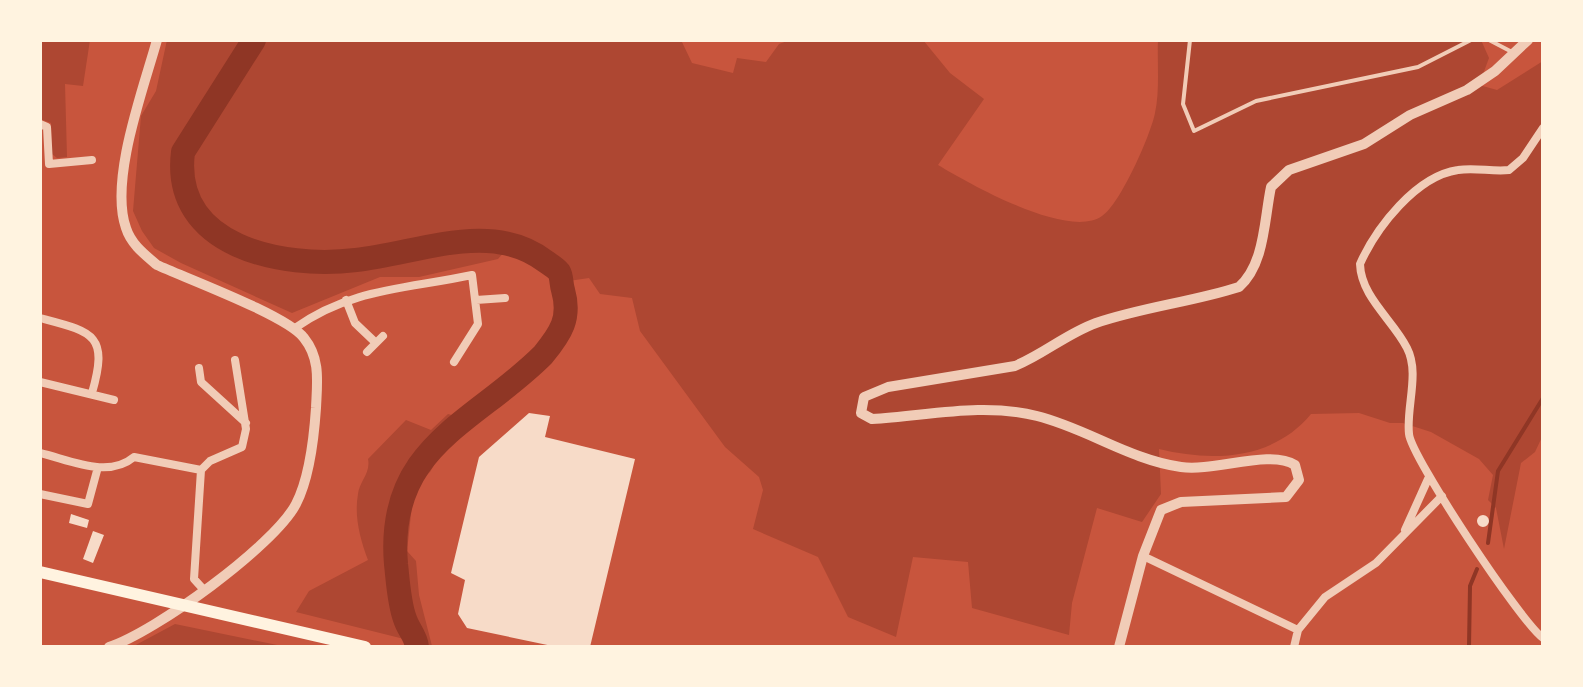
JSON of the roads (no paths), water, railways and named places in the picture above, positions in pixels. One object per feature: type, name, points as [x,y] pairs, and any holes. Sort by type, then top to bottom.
[{"type":"highway","points":[[40,572],[365,647]]},
{"type":"street","points":[[109,647],[144,632],[183,607],[278,529],[296,505],[305,481],[315,419],[318,371],[314,354],[295,328],[157,265],[139,250],[126,228],[122,205],[134,108],[157,40]]},
{"type":"street","points":[[1119,647],[1143,556],[1161,510],[1181,502],[1286,497],[1299,480],[1295,465],[1274,458],[1182,467],[1153,461],[1059,423],[1001,410],[961,409],[872,419],[861,413],[864,397],[888,387],[1015,366],[1033,358],[1066,335],[1099,322],[1239,287],[1249,278],[1258,258],[1271,187],[1277,177],[1364,144],[1410,115],[1467,90],[1528,40]]},
{"type":"street","points":[[40,124],[47,127],[49,164],[92,160]]},
{"type":"street","points":[[1543,128],[1523,158],[1509,170],[1454,170],[1427,183],[1387,221],[1360,264],[1364,285],[1409,351],[1408,436],[1428,479],[1525,621],[1543,638]]},
{"type":"street","points":[[295,328],[319,311],[381,289],[472,275],[478,324],[454,362]]},
{"type":"street","points":[[476,300],[505,298]]},
{"type":"street","points":[[346,300],[355,323],[380,340],[367,352]]},
{"type":"street","points":[[40,318],[80,329],[92,337],[101,363],[92,393]]},
{"type":"street","points":[[204,590],[194,579],[201,470],[210,461],[242,447],[246,423],[235,360]]},
{"type":"street","points":[[199,368],[201,382],[246,423]]},
{"type":"street","points":[[40,382],[114,400]]},
{"type":"street","points":[[40,453],[98,467],[124,466],[134,457],[201,470]]},
{"type":"street","points":[[40,494],[88,504],[98,467]]},
{"type":"street","points":[[1403,534],[1428,479]]},
{"type":"street","points":[[1294,647],[1298,630],[1325,597],[1376,563],[1442,496]]},
{"type":"street","points":[[1143,556],[1298,630]]},
{"type":"lane","points":[[1190,40],[1183,104],[1194,131],[1256,101],[1418,67],[1471,40]]},
{"type":"lane","points":[[1489,40],[1514,53]]},
{"type":"waterway","points":[[254,40],[183,152],[184,184],[195,210],[213,230],[237,245],[266,255],[327,262],[379,257],[453,242],[501,242],[524,249],[545,261],[561,276],[566,309],[563,325],[555,340],[516,379],[440,441],[420,464],[405,491],[397,524],[396,564],[403,613],[417,647]]},
{"type":"waterway","points":[[1488,543],[1498,471],[1543,398]]},
{"type":"waterway","points":[[1469,647],[1470,586],[1477,569]]}]
